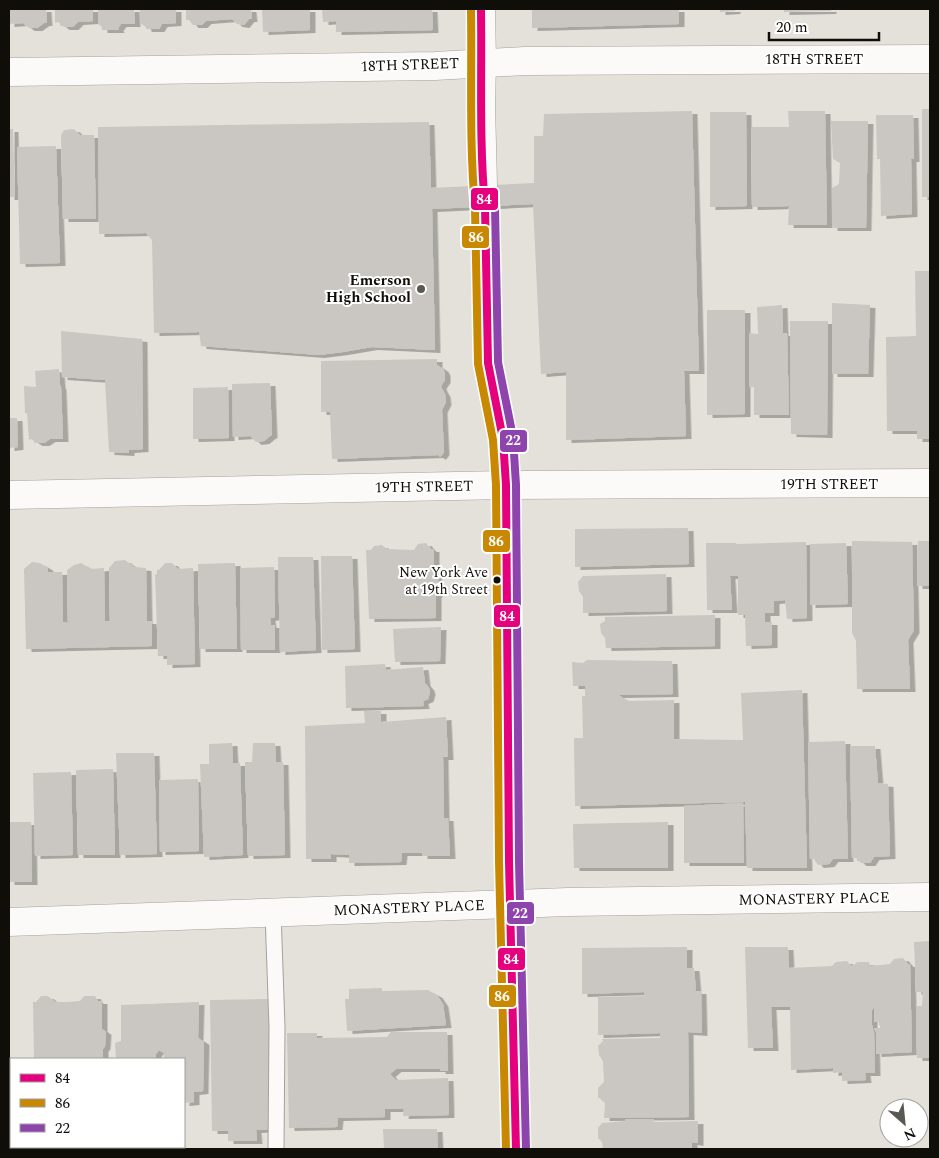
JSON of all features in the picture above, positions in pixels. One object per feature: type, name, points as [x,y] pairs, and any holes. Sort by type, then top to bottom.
[{"type":"street","points":[[481,9],[481,105],[488,363],[503,439],[506,485],[510,904],[516,1149]]},
{"type":"street","name":"18TH STREET","points":[[9,72],[435,66],[525,61],[930,59]]},
{"type":"street","name":"19TH STREET","points":[[9,496],[506,485],[930,483]]},
{"type":"street","name":"MONASTERY PLACE","points":[[9,922],[568,902],[930,897]]},
{"type":"lane","points":[[273,912],[277,1027],[276,1149]]},
{"type":"building","points":[[9,9],[46,9],[47,23],[37,28],[29,28],[23,23],[9,24]]},
{"type":"building","points":[[55,9],[93,9],[93,21],[78,22],[73,27],[64,27],[58,22],[55,23]]},
{"type":"building","points":[[98,9],[134,9],[135,24],[121,24],[118,28],[119,30],[102,30],[102,27],[98,24]]},
{"type":"building","points":[[140,9],[176,9],[176,23],[162,24],[159,29],[146,29],[140,23]]},
{"type":"building","points":[[186,9],[251,9],[252,19],[249,19],[244,25],[237,24],[232,19],[206,21],[202,25],[193,25],[189,20],[186,20]]},
{"type":"building","points":[[262,9],[310,9],[310,30],[263,32]]},
{"type":"building","points":[[322,9],[432,9],[433,30],[336,32],[336,21],[323,22]]},
{"type":"building","points":[[532,9],[679,9],[679,24],[532,28]]},
{"type":"building","points":[[720,9],[735,9],[735,11],[720,12]]},
{"type":"building","points":[[784,9],[831,9],[831,11],[784,12]]},
{"type":"building","points":[[922,109],[930,109],[930,197],[922,197]]},
{"type":"building","name":"Emerson High School","points":[[692,111],[699,371],[684,371],[686,436],[566,440],[566,372],[541,374],[533,204],[432,209],[435,350],[372,347],[319,355],[201,346],[199,332],[154,333],[152,240],[146,233],[99,234],[98,127],[429,122],[431,188],[534,183],[534,136],[543,136],[544,114]]},
{"type":"building","points":[[788,111],[825,111],[827,225],[788,225],[789,206],[752,207],[751,127],[789,127]]},
{"type":"building","points":[[710,112],[746,112],[747,206],[710,207]]},
{"type":"building","points":[[876,115],[913,115],[914,159],[911,159],[912,214],[881,216],[880,159],[877,159]]},
{"type":"building","points":[[831,121],[868,121],[866,228],[832,228],[832,188],[839,184],[840,163],[833,159]]},
{"type":"building","points":[[9,129],[13,129],[15,197],[9,197]]},
{"type":"building","points":[[74,129],[80,135],[94,135],[96,219],[63,219],[61,135],[64,130]]},
{"type":"building","points":[[56,146],[60,263],[20,264],[17,147]]},
{"type":"building","points":[[915,271],[930,271],[930,439],[917,439],[917,431],[887,431],[886,337],[916,336]]},
{"type":"building","points":[[832,303],[870,305],[868,374],[832,374]]},
{"type":"building","points":[[782,305],[783,333],[787,333],[789,415],[754,415],[754,387],[749,387],[749,333],[758,334],[757,307]]},
{"type":"building","points":[[707,310],[745,310],[745,414],[707,415]]},
{"type":"building","points":[[790,321],[828,321],[827,435],[791,434]]},
{"type":"building","points":[[61,331],[142,339],[143,449],[129,450],[129,453],[109,452],[105,380],[62,377]]},
{"type":"building","points":[[437,359],[437,365],[445,373],[445,380],[441,386],[446,402],[442,410],[444,452],[440,457],[438,455],[332,459],[330,412],[321,412],[321,361]]},
{"type":"building","points":[[59,369],[63,439],[50,439],[44,443],[37,443],[31,439],[29,440],[24,386],[36,387],[35,371]]},
{"type":"building","points":[[270,383],[272,435],[264,441],[256,442],[250,436],[233,437],[232,384]]},
{"type":"building","points":[[228,387],[229,438],[193,439],[193,388]]},
{"type":"building","points":[[9,418],[17,418],[18,447],[9,448]]},
{"type":"building","points":[[688,528],[689,564],[575,567],[575,529]]},
{"type":"building","points":[[852,541],[912,542],[914,630],[908,640],[910,689],[857,689],[856,641],[852,633]]},
{"type":"building","points":[[918,541],[930,541],[930,586],[917,586]]},
{"type":"building","points":[[806,542],[807,618],[787,619],[785,600],[774,601],[774,613],[765,613],[765,622],[772,622],[772,645],[746,646],[745,615],[738,615],[738,576],[730,576],[732,610],[707,610],[706,543]]},
{"type":"building","points":[[426,543],[431,549],[434,549],[434,572],[438,579],[436,618],[369,619],[366,550],[382,545],[387,549],[414,550],[418,544]]},
{"type":"building","points":[[846,543],[848,604],[810,605],[810,544]]},
{"type":"building","points":[[321,556],[352,556],[355,649],[322,650]]},
{"type":"building","points":[[278,557],[313,557],[316,650],[280,652]]},
{"type":"building","points":[[125,560],[134,567],[146,568],[147,621],[152,621],[152,646],[26,649],[24,569],[32,562],[40,563],[48,568],[48,572],[62,572],[63,622],[68,623],[67,570],[81,563],[91,569],[104,568],[105,621],[110,621],[109,568],[115,561]]},
{"type":"building","points":[[165,563],[172,563],[178,569],[193,568],[195,664],[167,665],[167,656],[158,656],[155,575],[157,570]]},
{"type":"building","points":[[235,563],[237,649],[200,649],[198,564]]},
{"type":"building","points":[[274,567],[275,617],[270,618],[271,625],[275,625],[275,650],[241,650],[240,568]]},
{"type":"building","points":[[666,574],[667,611],[583,613],[583,597],[579,591],[578,582],[583,576]]},
{"type":"building","points":[[715,615],[715,646],[606,648],[605,638],[601,633],[600,624],[605,621],[605,617]]},
{"type":"building","points":[[441,627],[440,661],[395,662],[393,629]]},
{"type":"building","points":[[587,660],[672,661],[673,694],[618,695],[628,701],[674,700],[674,739],[743,740],[741,693],[802,690],[807,868],[747,868],[745,802],[575,806],[574,738],[583,738],[582,696],[585,696],[585,686],[573,686],[572,662],[583,663]]},
{"type":"building","points":[[385,664],[386,670],[423,667],[425,683],[430,692],[428,699],[423,701],[424,706],[346,708],[345,666]]},
{"type":"building","points":[[364,711],[381,711],[381,722],[446,717],[448,757],[443,757],[444,818],[448,818],[450,856],[422,856],[422,853],[402,853],[401,862],[349,863],[349,855],[331,854],[331,859],[306,859],[305,726],[365,723]]},
{"type":"building","points":[[845,741],[848,859],[833,859],[829,864],[818,865],[814,859],[810,859],[808,742]]},
{"type":"building","points":[[232,743],[233,763],[240,763],[243,855],[204,857],[200,764],[209,764],[209,744]]},
{"type":"building","points":[[253,743],[275,743],[276,762],[283,762],[285,855],[248,856],[245,762],[252,762]]},
{"type":"building","points":[[850,746],[875,746],[878,783],[888,784],[890,856],[874,857],[870,863],[861,863],[856,858],[852,858]]},
{"type":"building","points":[[116,753],[154,753],[157,854],[120,855]]},
{"type":"building","points":[[113,769],[115,855],[78,855],[76,770]]},
{"type":"building","points":[[71,772],[73,855],[35,856],[33,773]]},
{"type":"building","points":[[198,779],[199,851],[160,852],[159,780]]},
{"type":"building","points":[[743,803],[744,863],[684,863],[684,806]]},
{"type":"building","points":[[9,822],[31,822],[32,882],[9,882]]},
{"type":"building","points":[[668,822],[668,868],[574,868],[573,824]]},
{"type":"building","points":[[930,941],[930,1058],[917,1058],[916,1006],[922,1006],[923,992],[916,992],[914,942]]},
{"type":"building","points":[[687,947],[687,968],[694,968],[696,991],[701,991],[702,1033],[688,1032],[689,1117],[604,1118],[605,1103],[598,1097],[598,1088],[604,1082],[603,1061],[599,1055],[598,1046],[603,1041],[602,1039],[660,1038],[660,1033],[598,1035],[598,997],[644,996],[644,992],[582,994],[582,948]]},
{"type":"building","points":[[745,947],[788,947],[789,968],[832,966],[836,962],[847,961],[851,966],[857,962],[869,962],[870,966],[890,964],[894,959],[903,958],[910,964],[912,1052],[876,1054],[876,1032],[874,1028],[880,1028],[880,1022],[874,1022],[874,1007],[872,1010],[872,1025],[874,1032],[875,1073],[865,1073],[866,1080],[842,1081],[842,1072],[833,1073],[833,1068],[791,1070],[790,1007],[771,1007],[773,1048],[748,1048]]},
{"type":"building","points":[[382,988],[382,991],[428,990],[437,995],[443,1004],[446,1025],[347,1031],[345,999],[349,999],[349,989]]},
{"type":"building","points":[[41,996],[48,996],[55,1002],[80,1001],[84,996],[95,996],[98,1001],[102,1001],[102,1029],[106,1032],[103,1058],[34,1058],[33,1002],[36,1002]]},
{"type":"building","points":[[269,999],[273,1129],[256,1130],[257,1141],[228,1141],[228,1131],[212,1131],[210,1000]]},
{"type":"building","points":[[199,1002],[198,1038],[204,1042],[203,1091],[194,1092],[194,1102],[185,1103],[185,1058],[164,1058],[164,1053],[159,1050],[156,1058],[116,1058],[115,1043],[121,1041],[121,1005]]},
{"type":"building","points":[[391,1032],[447,1032],[448,1071],[440,1071],[440,1069],[396,1069],[390,1074],[396,1080],[448,1078],[449,1115],[403,1116],[404,1109],[385,1109],[385,1117],[338,1118],[337,1127],[289,1128],[287,1033],[317,1033],[317,1038],[387,1037]]},
{"type":"building","points":[[625,1119],[654,1119],[654,1122],[698,1121],[698,1143],[692,1142],[692,1149],[603,1149],[602,1142],[598,1138],[598,1128],[602,1123],[626,1121]]},
{"type":"building","points":[[383,1129],[437,1129],[438,1149],[384,1149]]},
{"type":"transit line","name":"86","points":[[471,9],[471,133],[475,207],[478,364],[493,440],[496,485],[499,862],[506,1149]]},
{"type":"transit line","name":"84","points":[[481,9],[481,133],[485,206],[488,363],[503,439],[506,485],[509,862],[516,1149]]},
{"type":"transit line","name":"22","points":[[495,206],[498,362],[513,437],[516,485],[519,862],[526,1149]]},
{"type":"place","name":"Emerson High School","points":[[421,289]]},
{"type":"place","name":"New York Ave at 19th Street","points":[[497,580]]}]
